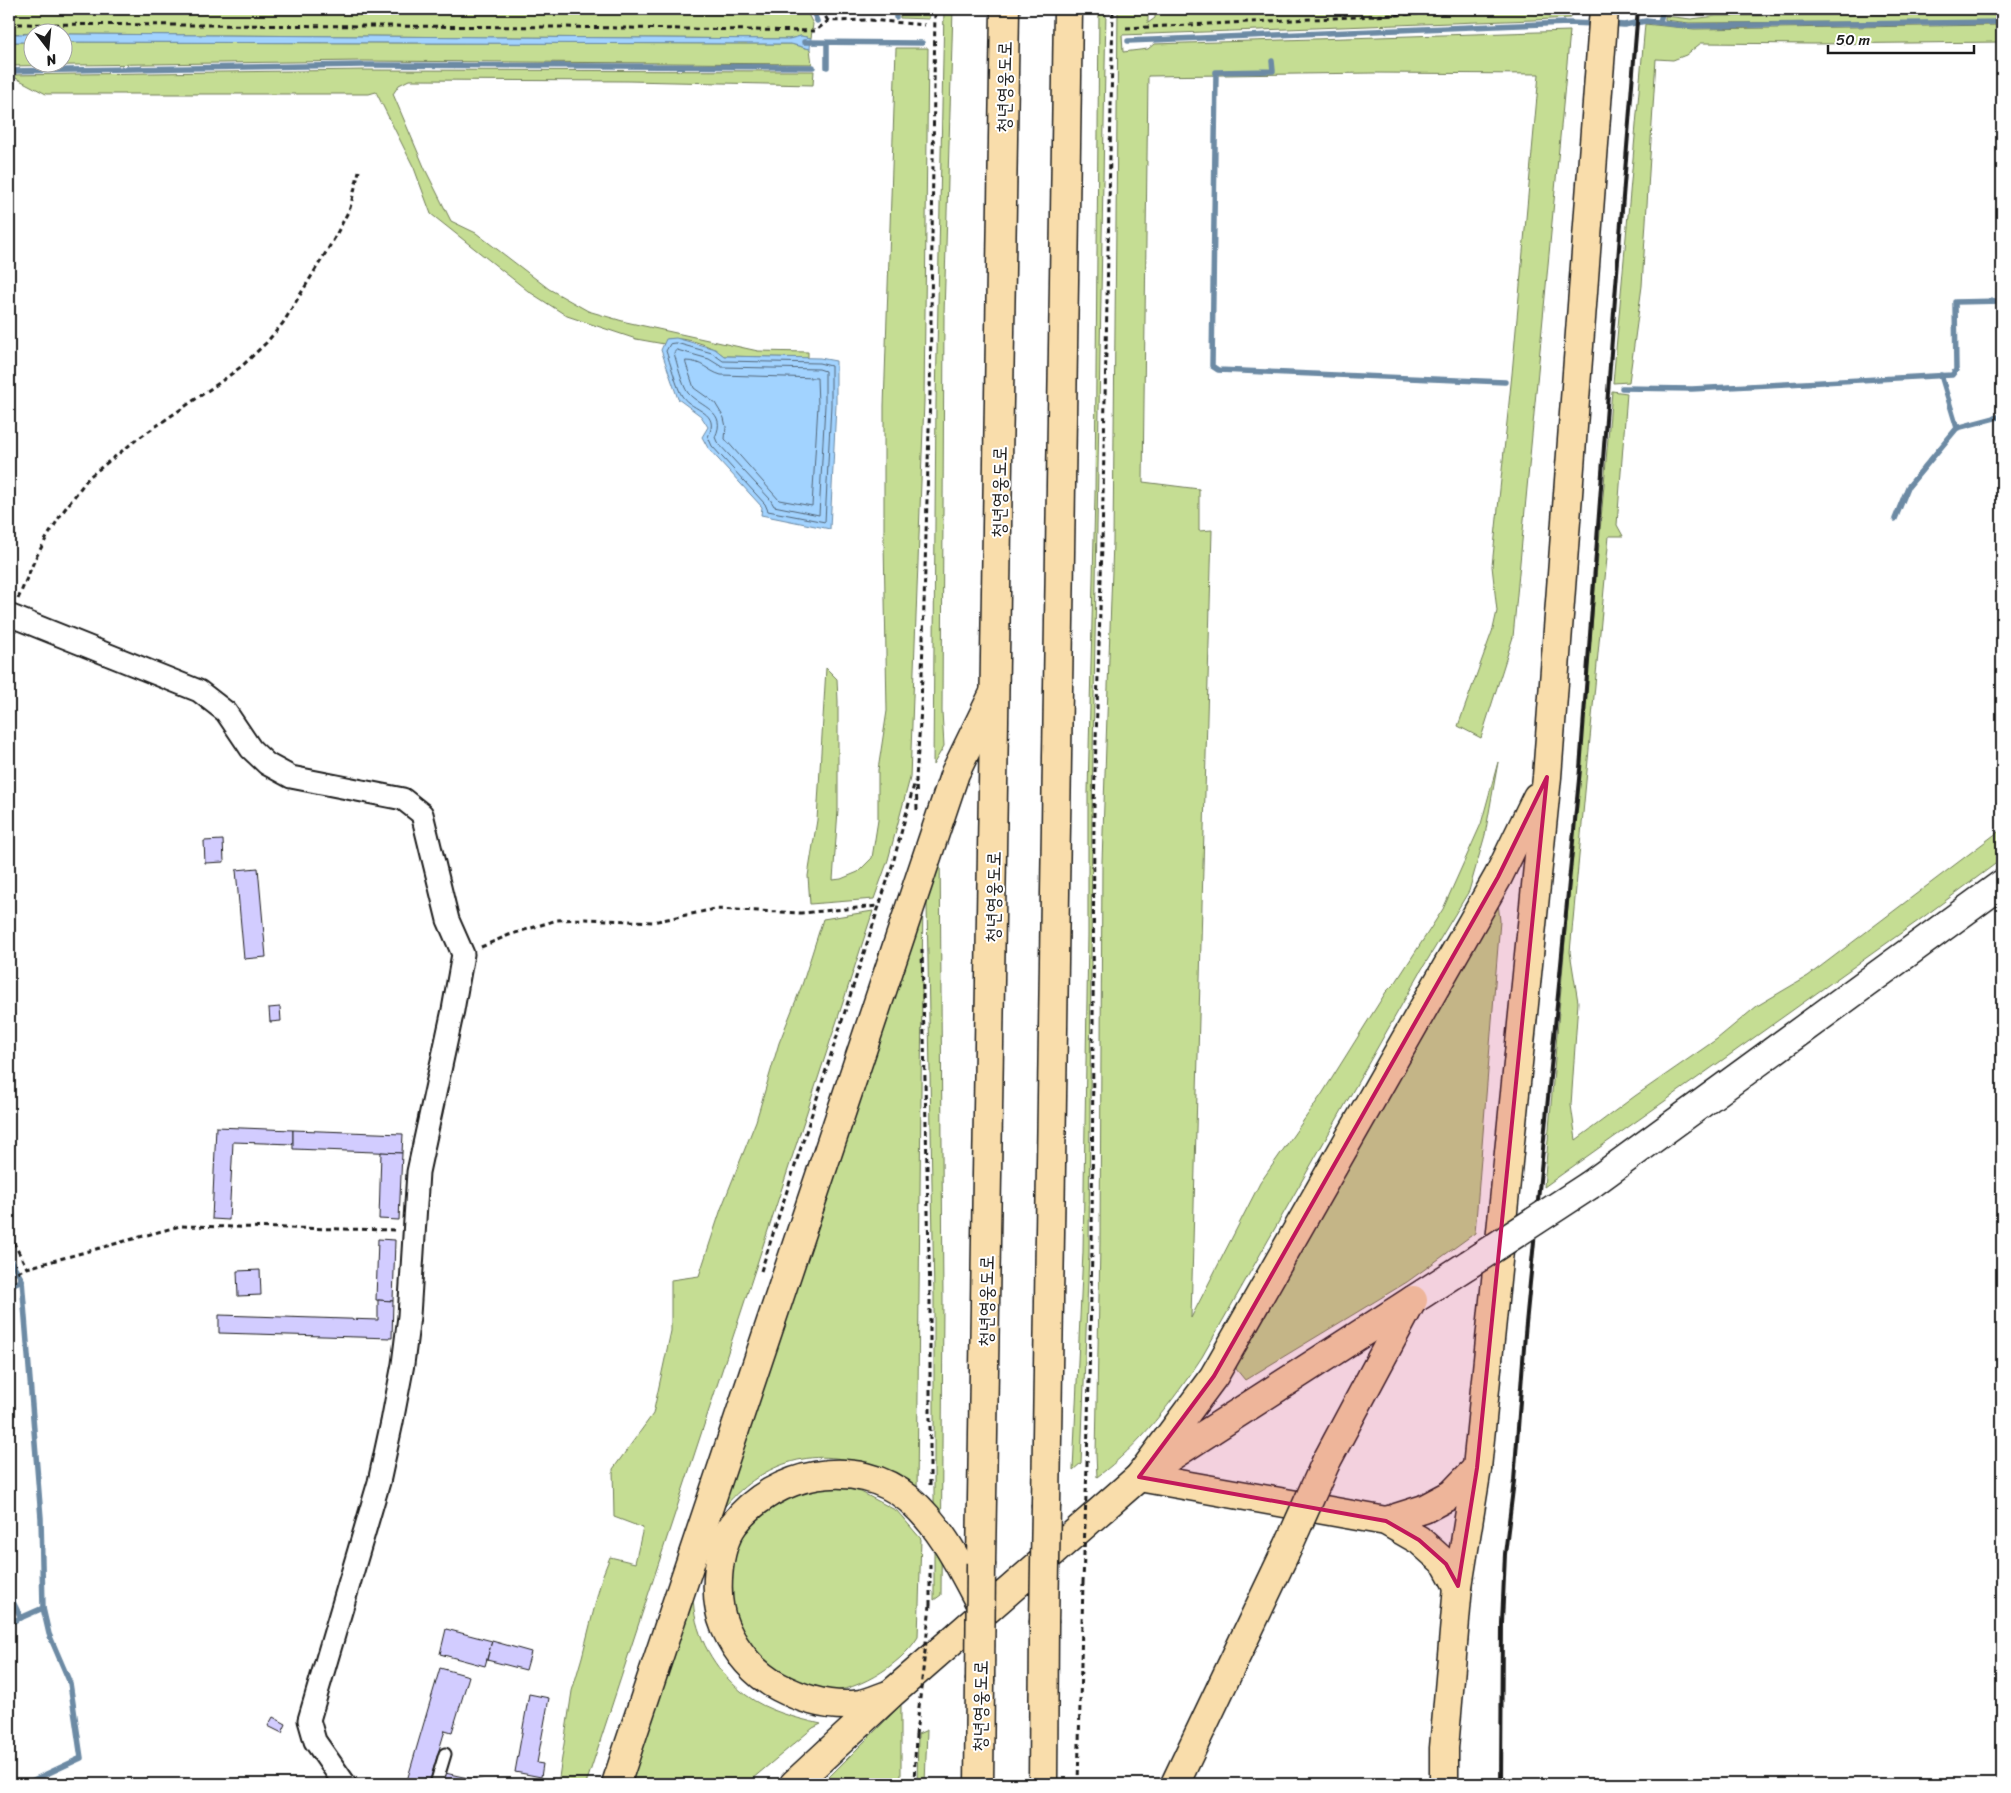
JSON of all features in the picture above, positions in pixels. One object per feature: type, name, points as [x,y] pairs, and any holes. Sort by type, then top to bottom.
[{"type":"main road","name":"청년영웅도로","points":[[979,1784],[981,1605],[974,1570],[996,689],[1005,9]]},
{"type":"main road","points":[[1043,1784],[1068,9]]},
{"type":"main road","points":[[1444,1784],[1444,1748],[1458,1586],[1477,1468],[1547,776],[1603,21]]},
{"type":"main road","points":[[616,1784],[954,773],[996,689]]},
{"type":"main road","points":[[1139,1477],[1214,1376],[1498,877],[1525,826],[1547,776]]},
{"type":"main road","points":[[794,1784],[892,1693],[1139,1477],[1590,1185],[2002,884]]},
{"type":"main road","points":[[1175,1784],[1287,1549],[1326,1462],[1413,1300]]},
{"type":"main road","points":[[1386,1521],[1424,1509],[1452,1494],[1477,1468]]},
{"type":"main road","points":[[892,1693],[860,1704],[830,1704],[796,1696],[771,1683],[754,1670],[737,1650],[724,1625],[720,1601],[718,1578],[722,1550],[734,1525],[757,1500],[786,1484],[815,1475],[846,1473],[878,1480],[909,1498],[930,1520],[952,1550],[974,1570]]},
{"type":"main road","points":[[1139,1477],[1386,1521],[1419,1540],[1446,1564],[1458,1586]]},
{"type":"street","points":[[11,616],[199,691],[226,712],[251,749],[268,764],[291,777],[403,799],[422,814],[448,920],[463,954],[454,1010],[418,1172],[408,1316],[403,1364],[392,1422],[376,1492],[309,1720],[315,1740],[345,1784]]},
{"type":"lane","points":[[436,1784],[445,1754]]},
{"type":"path","points":[[821,9],[828,21]]},
{"type":"path","points":[[1078,1784],[1092,1221],[1094,806],[1102,536],[1113,9]]},
{"type":"path","points":[[1126,28],[1519,9]]},
{"type":"path","points":[[9,24],[560,27],[815,31],[828,21],[870,20],[925,25]]},
{"type":"path","points":[[11,616],[35,559],[62,513],[89,477],[136,440],[242,366],[266,344],[283,323],[350,208],[359,171]]},
{"type":"path","points":[[759,1278],[893,863],[916,778]]},
{"type":"path","points":[[463,954],[509,935],[557,920],[585,919],[653,922],[715,908],[800,914],[879,906]]},
{"type":"path","points":[[9,1275],[27,1268],[180,1226],[414,1231]]},
{"type":"path","points":[[9,1234],[27,1268]]},
{"type":"path","points":[[914,1784],[916,1735],[930,1605]]},
{"type":"highlighted area","points":[[1547,777],[1477,1468],[1458,1586],[1446,1564],[1419,1540],[1386,1521],[1139,1477],[1214,1376],[1498,877]]},
{"type":"green space","points":[[9,9],[525,10],[808,14],[813,24],[811,38],[801,36],[789,39],[72,34],[72,22],[22,22],[22,34],[9,34]]},
{"type":"green space","points":[[900,9],[929,9],[929,19],[900,18]]},
{"type":"green space","points":[[944,9],[953,9],[944,314],[942,711],[944,746],[933,765],[936,401]]},
{"type":"green space","points":[[1099,9],[1106,9],[1092,812],[1089,1253],[1081,1463],[1073,1470],[1083,1252],[1088,935],[1088,792],[1095,495]]},
{"type":"green space","points":[[1118,9],[1148,9],[1148,23],[1155,18],[1155,9],[1571,9],[1570,18],[1122,35],[1123,52],[1148,49],[1154,44],[1570,31],[1513,637],[1481,738],[1458,726],[1493,629],[1497,611],[1492,566],[1512,374],[1539,74],[1374,73],[1148,76],[1143,482],[1199,489],[1199,531],[1212,530],[1191,1318],[1260,1183],[1322,1094],[1386,992],[1396,982],[1443,909],[1481,824],[1498,762],[1485,835],[1469,891],[1422,969],[1202,1357],[1155,1422],[1127,1451],[1097,1477],[1102,862],[1113,541]]},
{"type":"green space","points":[[2002,15],[2002,21],[1689,23],[1665,20],[1665,16],[1691,19],[1717,16]]},
{"type":"green space","points":[[1645,24],[1694,29],[2002,25],[2002,42],[1701,43],[1686,55],[1673,60],[1656,59],[1642,286],[1629,382],[1613,383]]},
{"type":"green space","points":[[9,42],[22,42],[22,66],[9,66]]},
{"type":"green space","points":[[72,42],[791,44],[810,49],[812,64],[360,61],[72,65]]},
{"type":"green space","points":[[896,48],[928,48],[924,401],[910,778],[888,860],[874,899],[810,904],[808,876],[817,820],[826,668],[837,679],[838,701],[838,810],[833,880],[858,872],[872,858],[878,820],[878,770],[887,711],[884,406]]},
{"type":"green space","points":[[364,70],[814,71],[813,85],[628,81],[409,80],[399,85],[393,94],[425,169],[451,221],[476,233],[549,289],[588,311],[626,322],[758,351],[808,352],[808,358],[724,356],[712,348],[697,342],[667,339],[664,344],[636,339],[567,316],[528,291],[431,214],[414,168],[376,92],[369,94],[46,94],[10,75]]},
{"type":"green space","points":[[1612,391],[1627,393],[1617,525],[1623,536],[1609,536],[1570,952],[1578,1002],[1571,1105],[1576,1140],[1717,1039],[1757,1006],[1808,976],[2002,829],[2002,859],[1544,1187]]},
{"type":"green space","points":[[940,836],[943,1302],[941,1595],[934,1600],[934,1296],[926,848]]},
{"type":"green space","points":[[923,890],[917,1495],[871,1468],[851,1461],[812,1458],[792,1461],[774,1468],[741,1490],[726,1505],[711,1527]]},
{"type":"green space","points":[[1498,902],[1500,921],[1475,1233],[1407,1282],[1245,1380],[1236,1369],[1239,1349]]},
{"type":"green space","points":[[873,911],[586,1784],[558,1784],[572,1691],[602,1577],[610,1557],[635,1563],[643,1528],[614,1517],[613,1469],[653,1414],[671,1331],[671,1280],[699,1276],[721,1209],[756,1121],[779,1043],[802,985],[823,919]]},
{"type":"green space","points":[[841,1487],[861,1492],[897,1511],[921,1539],[918,1637],[900,1658],[874,1676],[846,1689],[818,1691],[752,1660],[724,1590],[739,1527],[791,1490]]},
{"type":"green space","points":[[693,1582],[694,1609],[700,1634],[711,1657],[727,1678],[754,1701],[772,1710],[821,1724],[813,1728],[746,1784],[625,1784]]},
{"type":"green space","points":[[901,1705],[901,1784],[822,1784]]},
{"type":"green space","points":[[927,1730],[925,1784],[917,1784],[918,1734]]},
{"type":"water","points":[[9,34],[22,34],[22,42],[9,42]]},
{"type":"water","points":[[72,34],[789,39],[801,36],[811,38],[810,49],[791,44],[72,42]]},
{"type":"water","points":[[676,338],[715,349],[724,356],[820,358],[836,361],[836,405],[830,529],[761,515],[762,507],[708,448],[702,437],[708,427],[701,416],[678,399],[661,350],[666,339]]},
{"type":"building","points":[[223,840],[224,862],[205,863],[204,841]]},
{"type":"building","points":[[258,868],[266,957],[244,959],[236,870]]},
{"type":"building","points":[[280,1007],[281,1021],[270,1022],[269,1008]]},
{"type":"building","points":[[216,1127],[293,1130],[293,1144],[233,1142],[229,1220],[212,1219]]},
{"type":"building","points":[[293,1130],[403,1134],[402,1153],[293,1149]]},
{"type":"building","points":[[381,1152],[402,1153],[399,1220],[379,1219]]},
{"type":"building","points":[[378,1239],[395,1240],[393,1301],[376,1300]]},
{"type":"building","points":[[260,1270],[261,1295],[238,1296],[237,1271]]},
{"type":"building","points":[[378,1300],[393,1301],[392,1338],[219,1333],[219,1315],[378,1320]]},
{"type":"building","points":[[446,1629],[492,1641],[485,1666],[440,1654]]},
{"type":"building","points":[[492,1641],[531,1652],[526,1670],[487,1660]]},
{"type":"building","points":[[440,1668],[469,1676],[452,1732],[445,1730],[429,1784],[406,1784]]},
{"type":"building","points":[[529,1694],[549,1698],[537,1763],[543,1764],[541,1777],[515,1772]]},
{"type":"building","points":[[273,1717],[286,1724],[282,1733],[268,1726]]},
{"type":"building","points":[[445,1773],[486,1782],[486,1784],[442,1784]]},
{"type":"waterway","points":[[812,9],[817,21]]},
{"type":"waterway","points":[[896,9],[896,17]]},
{"type":"waterway","points":[[1660,22],[1663,9]]},
{"type":"waterway","points":[[1610,24],[1624,25],[1646,21],[1688,26],[2002,22]]},
{"type":"waterway","points":[[1128,41],[1568,23],[1596,24]]},
{"type":"waterway","points":[[804,42],[922,43]]},
{"type":"waterway","points":[[827,43],[827,67]]},
{"type":"waterway","points":[[1272,61],[1273,71],[1216,72],[1212,366],[1218,370],[1505,382]]},
{"type":"waterway","points":[[9,71],[364,65],[813,67]]},
{"type":"waterway","points":[[1622,388],[1692,389],[1952,375],[1956,370],[1955,302],[2002,301]]},
{"type":"waterway","points":[[1941,375],[1957,428],[2002,416]]},
{"type":"waterway","points":[[1895,519],[1908,487],[1957,428]]},
{"type":"waterway","points":[[9,1257],[22,1280],[41,1518],[43,1608],[49,1634],[70,1683],[81,1758],[25,1784]]},
{"type":"waterway","points":[[9,1286],[22,1280]]},
{"type":"waterway","points":[[9,1594],[21,1618]]},
{"type":"waterway","points":[[9,1623],[43,1608]]},
{"type":"railway","points":[[1501,1784],[1502,1623],[1505,1554],[1514,1481],[1525,1334],[1580,769],[1638,9]]}]
